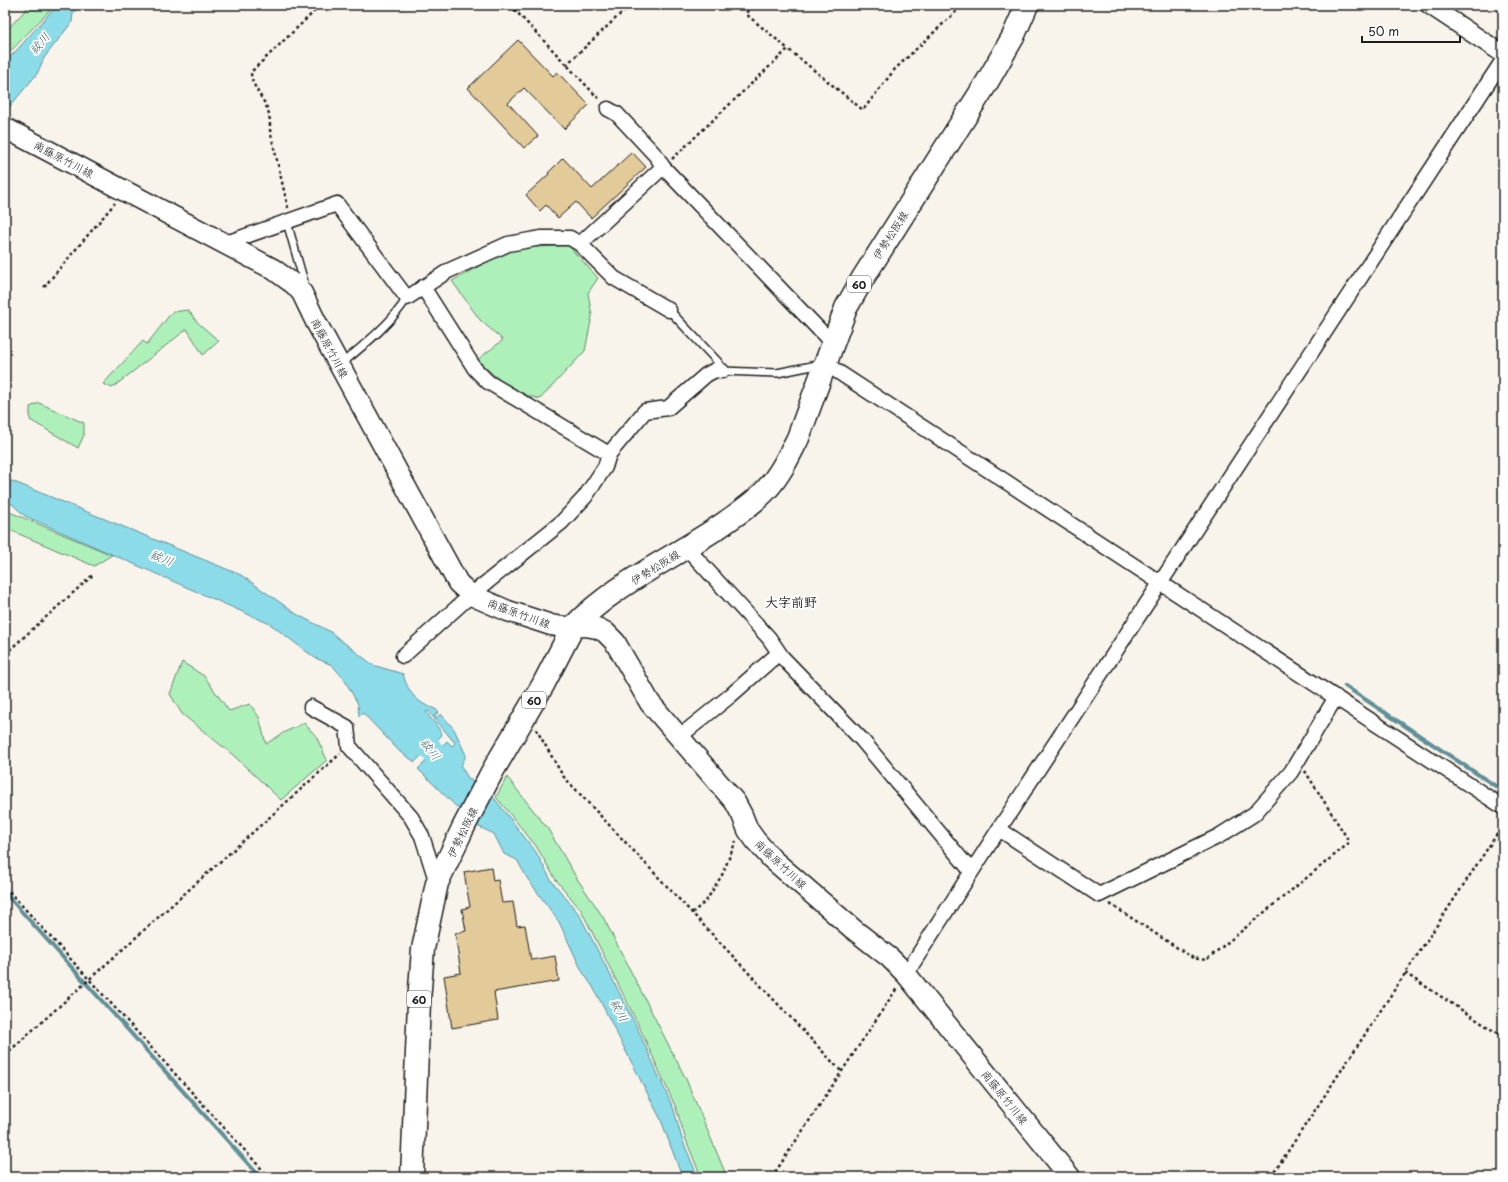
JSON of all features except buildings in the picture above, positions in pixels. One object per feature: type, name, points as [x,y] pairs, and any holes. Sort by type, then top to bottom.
[{"type":"main road","name":"伊勢松阪線","points":[[412,1177],[419,1002],[423,949],[437,884],[463,828],[492,772],[574,627],[594,606],[713,531],[744,509],[766,490],[774,480],[789,457],[798,438],[846,308],[863,278],[986,84],[1013,37],[1027,5]]},
{"type":"main road","name":"南藤原竹川線","points":[[5,128],[226,243],[273,269],[295,285],[302,293],[316,322],[458,583],[471,595],[508,611],[550,625],[562,627],[596,628],[605,632],[615,642],[650,702],[735,802],[756,842],[772,859],[853,929],[890,958],[906,974],[1070,1177]]},
{"type":"street","points":[[1429,5],[1503,54]]},
{"type":"street","points":[[906,974],[971,871],[1503,60]]},
{"type":"street","points":[[608,109],[616,114],[657,157],[663,167],[829,354],[1160,582],[1503,808]]},
{"type":"street","points":[[580,244],[663,167]]},
{"type":"street","points":[[226,243],[337,204],[407,298],[448,272],[508,244],[542,238],[570,238],[580,244],[614,278],[668,310]]},
{"type":"street","points":[[423,287],[475,368],[488,382],[609,454]]},
{"type":"street","points":[[403,656],[471,595],[562,522],[585,496],[605,467],[609,454],[645,411],[668,408],[706,375],[715,370],[722,371]]},
{"type":"street","points":[[686,547],[769,638],[779,653],[862,740],[971,871]]},
{"type":"street","points":[[679,737],[730,696],[779,653]]},
{"type":"street","points":[[999,829],[1099,895],[1219,836],[1254,814],[1291,772],[1336,697]]},
{"type":"street","points":[[311,707],[347,727],[349,746],[411,817],[422,836],[437,884]]},
{"type":"lane","points":[[287,222],[304,282],[302,293]]},
{"type":"lane","points":[[340,366],[399,310],[407,298]]},
{"type":"lane","points":[[668,310],[718,362],[722,371],[777,373],[829,354]]},
{"type":"path","points":[[287,222],[289,212],[270,130],[270,119],[267,107],[252,78],[252,72],[321,5]]},
{"type":"path","points":[[510,5],[608,109]]},
{"type":"path","points":[[566,64],[630,5]]},
{"type":"path","points":[[751,5],[746,14],[863,110],[895,69],[962,5]]},
{"type":"path","points":[[663,167],[788,48]]},
{"type":"path","points":[[44,287],[117,201],[120,188]]},
{"type":"path","points":[[5,654],[94,574]]},
{"type":"path","points":[[526,714],[563,776],[841,1071]]},
{"type":"path","points":[[5,1055],[349,746]]},
{"type":"path","points":[[1099,895],[1105,901],[1193,958],[1206,960],[1348,844],[1347,838],[1304,768],[1297,761]]},
{"type":"path","points":[[1271,1177],[1503,825]]},
{"type":"path","points":[[692,913],[706,901],[722,875],[741,829],[747,827]]},
{"type":"path","points":[[5,887],[269,1177]]},
{"type":"path","points":[[1405,973],[1503,1036]]},
{"type":"path","points":[[772,1177],[906,974]]},
{"type":"green space","points":[[30,5],[55,5],[5,57],[5,32]]},
{"type":"green space","points":[[568,245],[598,278],[588,293],[592,316],[585,351],[540,399],[512,391],[477,360],[503,340],[480,320],[452,281],[510,249]]},
{"type":"green space","points":[[188,310],[197,322],[219,341],[203,355],[187,329],[112,388],[103,384],[143,341],[147,344],[172,312]]},
{"type":"green space","points":[[39,403],[84,423],[84,435],[78,448],[30,420],[30,407]]},
{"type":"green space","points":[[5,510],[112,555],[94,566],[5,528]]},
{"type":"green space","points":[[182,662],[204,676],[229,711],[250,704],[259,717],[266,744],[283,733],[304,723],[316,736],[327,760],[281,800],[233,755],[182,714],[170,694]]},
{"type":"green space","points":[[507,777],[548,829],[576,877],[603,917],[686,1079],[727,1177],[701,1177],[686,1140],[676,1108],[637,1022],[581,910],[556,880],[536,846],[496,797]]},
{"type":"water","points":[[57,5],[81,5],[73,13],[72,22],[44,58],[37,74],[5,112],[5,63]]},
{"type":"water","points":[[12,481],[241,575],[298,615],[329,631],[373,665],[403,674],[407,686],[412,694],[424,704],[437,710],[439,712],[434,716],[436,718],[441,714],[454,729],[466,755],[461,766],[468,778],[491,794],[536,852],[551,880],[579,914],[635,1023],[674,1110],[682,1139],[698,1177],[682,1177],[661,1120],[593,987],[582,971],[559,922],[527,878],[517,860],[504,854],[494,834],[475,825],[418,769],[447,741],[452,746],[455,743],[428,711],[426,712],[442,735],[415,762],[400,752],[363,713],[359,717],[358,704],[344,679],[332,665],[315,658],[270,624],[25,516],[12,504],[5,504],[5,483]]},
{"type":"waterway","points":[[1345,686],[1503,791]]},
{"type":"waterway","name":"祓川","points":[[411,723],[454,779]]},
{"type":"waterway","points":[[5,893],[260,1177]]},
{"type":"district","name":"大字前野","points":[[791,601]]}]
